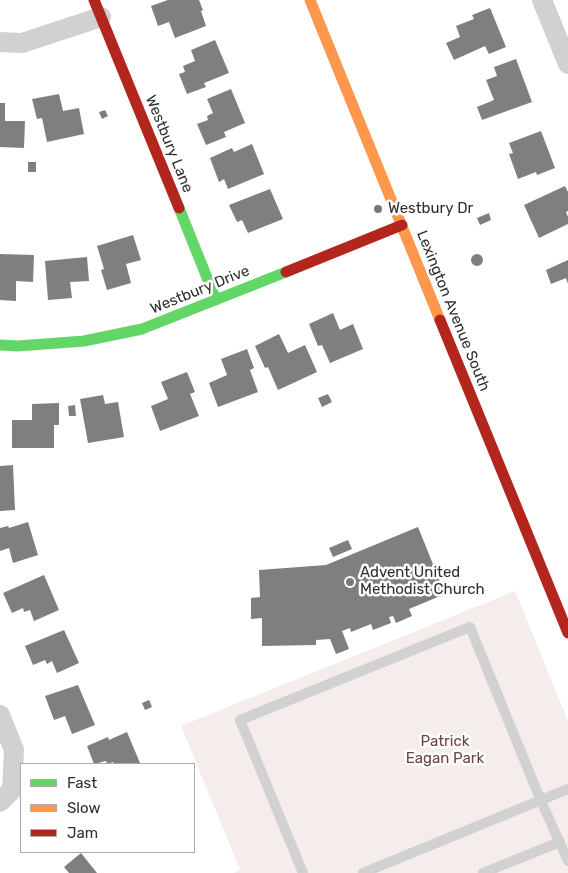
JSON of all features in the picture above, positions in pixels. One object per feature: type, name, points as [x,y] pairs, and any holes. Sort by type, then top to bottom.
[{"type":"street","name":"Lexington Avenue South","points":[[310,0],[568,633]]},
{"type":"street","points":[[542,0],[568,64]]},
{"type":"street","points":[[0,42],[22,43],[98,8]]},
{"type":"street","name":"Westbury Lane","points":[[98,8],[216,300]]},
{"type":"street","name":"Westbury Drive","points":[[0,345],[18,346],[84,341],[142,329],[402,224]]},
{"type":"street","points":[[0,715],[14,750],[12,790],[0,802]]},
{"type":"lane","points":[[303,873],[240,720],[470,627],[541,801],[568,861]]},
{"type":"lane","points":[[363,873],[568,789]]},
{"type":"lane","points":[[483,873],[560,842]]},
{"type":"green space","name":"Patrick Eagan Park","points":[[515,591],[568,721],[568,873],[234,873],[240,870],[181,726]]},
{"type":"building","points":[[168,0],[199,0],[206,26],[175,38],[169,22],[158,26],[151,6]]},
{"type":"building","points":[[490,8],[506,47],[489,54],[485,46],[454,60],[446,43],[460,37],[456,26],[474,19],[472,15]]},
{"type":"building","points":[[215,40],[229,73],[204,83],[206,87],[187,94],[179,74],[185,72],[183,66],[195,61],[191,50]]},
{"type":"building","points":[[516,59],[532,102],[482,120],[477,107],[494,100],[486,80],[497,76],[494,67]]},
{"type":"building","points":[[231,89],[245,123],[224,132],[226,137],[206,145],[197,124],[208,120],[207,116],[213,113],[207,99]]},
{"type":"building","points":[[59,94],[63,111],[79,108],[84,134],[47,142],[42,118],[37,119],[32,99]]},
{"type":"building","points":[[0,103],[5,103],[5,121],[25,121],[24,148],[0,147]]},
{"type":"building","points":[[105,110],[108,116],[102,119],[99,112]]},
{"type":"building","points":[[541,131],[555,168],[537,175],[536,172],[518,179],[509,154],[513,153],[509,143]]},
{"type":"building","points":[[252,144],[264,174],[228,189],[224,179],[219,182],[210,158],[232,148],[234,152]]},
{"type":"building","points":[[28,162],[36,162],[36,172],[28,172]]},
{"type":"building","points":[[565,186],[568,192],[568,211],[566,212],[568,224],[539,238],[524,205]]},
{"type":"building","points":[[270,189],[283,219],[248,233],[242,220],[237,222],[229,205]]},
{"type":"building","points":[[489,213],[491,220],[480,225],[477,218]]},
{"type":"building","points":[[133,235],[141,260],[126,264],[131,283],[107,290],[101,270],[104,269],[97,246]]},
{"type":"building","points":[[0,254],[34,255],[33,282],[16,281],[16,301],[0,300]]},
{"type":"building","points":[[477,254],[483,260],[477,266],[471,260]]},
{"type":"building","points":[[87,257],[89,281],[70,282],[72,298],[48,300],[45,261]]},
{"type":"building","points":[[568,260],[568,284],[566,278],[551,284],[546,270]]},
{"type":"building","points":[[333,313],[340,330],[353,324],[363,349],[330,363],[322,345],[318,346],[309,324]]},
{"type":"building","points":[[279,334],[288,353],[305,345],[317,372],[278,390],[268,367],[265,368],[255,346]]},
{"type":"building","points":[[247,349],[254,368],[250,370],[258,392],[218,407],[209,383],[227,375],[221,359]]},
{"type":"building","points":[[187,372],[195,392],[190,394],[199,416],[160,431],[151,406],[168,399],[161,382]]},
{"type":"building","points":[[328,394],[332,402],[322,407],[318,398]]},
{"type":"building","points":[[103,395],[105,404],[118,402],[124,437],[88,443],[80,399]]},
{"type":"building","points":[[59,403],[59,425],[54,425],[54,448],[12,448],[12,420],[32,420],[32,404]]},
{"type":"building","points":[[75,405],[76,416],[69,416],[68,406]]},
{"type":"building","points":[[13,465],[15,510],[0,511],[0,466]]},
{"type":"building","points":[[28,522],[38,555],[13,563],[9,548],[0,551],[0,528],[8,526],[9,528]]},
{"type":"building","name":"Advent United Methodist Church","points":[[418,527],[445,594],[409,609],[412,616],[396,623],[393,616],[389,617],[391,623],[373,630],[371,624],[351,632],[350,628],[342,631],[349,649],[336,654],[330,639],[316,640],[316,645],[262,646],[262,618],[251,619],[251,598],[260,597],[259,570],[326,565]]},
{"type":"building","points":[[348,540],[352,549],[333,557],[329,548]]},
{"type":"building","points":[[44,575],[59,610],[34,621],[30,610],[24,612],[23,608],[12,613],[3,593]]},
{"type":"building","points":[[64,630],[79,663],[57,673],[52,661],[47,664],[45,660],[33,665],[25,646]]},
{"type":"building","points":[[78,685],[95,725],[72,734],[65,716],[54,720],[45,696]]},
{"type":"building","points":[[149,700],[152,707],[145,710],[142,703]]},
{"type":"building","points":[[127,732],[140,763],[107,763],[106,761],[94,763],[87,746],[108,737],[109,740]]},
{"type":"building","points":[[81,853],[97,873],[69,873],[64,867]]},
{"type":"traffic: fast","points":[[179,208],[216,300]]},
{"type":"traffic: fast","points":[[0,345],[18,346],[84,341],[142,329],[286,272]]},
{"type":"traffic: slow","points":[[310,0],[440,320]]},
{"type":"traffic: jam","points":[[94,0],[179,208]]},
{"type":"traffic: jam","points":[[286,272],[402,225]]},
{"type":"traffic: jam","points":[[440,320],[568,633]]},
{"type":"place","name":"Westbury Dr","points":[[378,209]]},
{"type":"place","name":"Advent United Methodist Church","points":[[350,582]]}]
